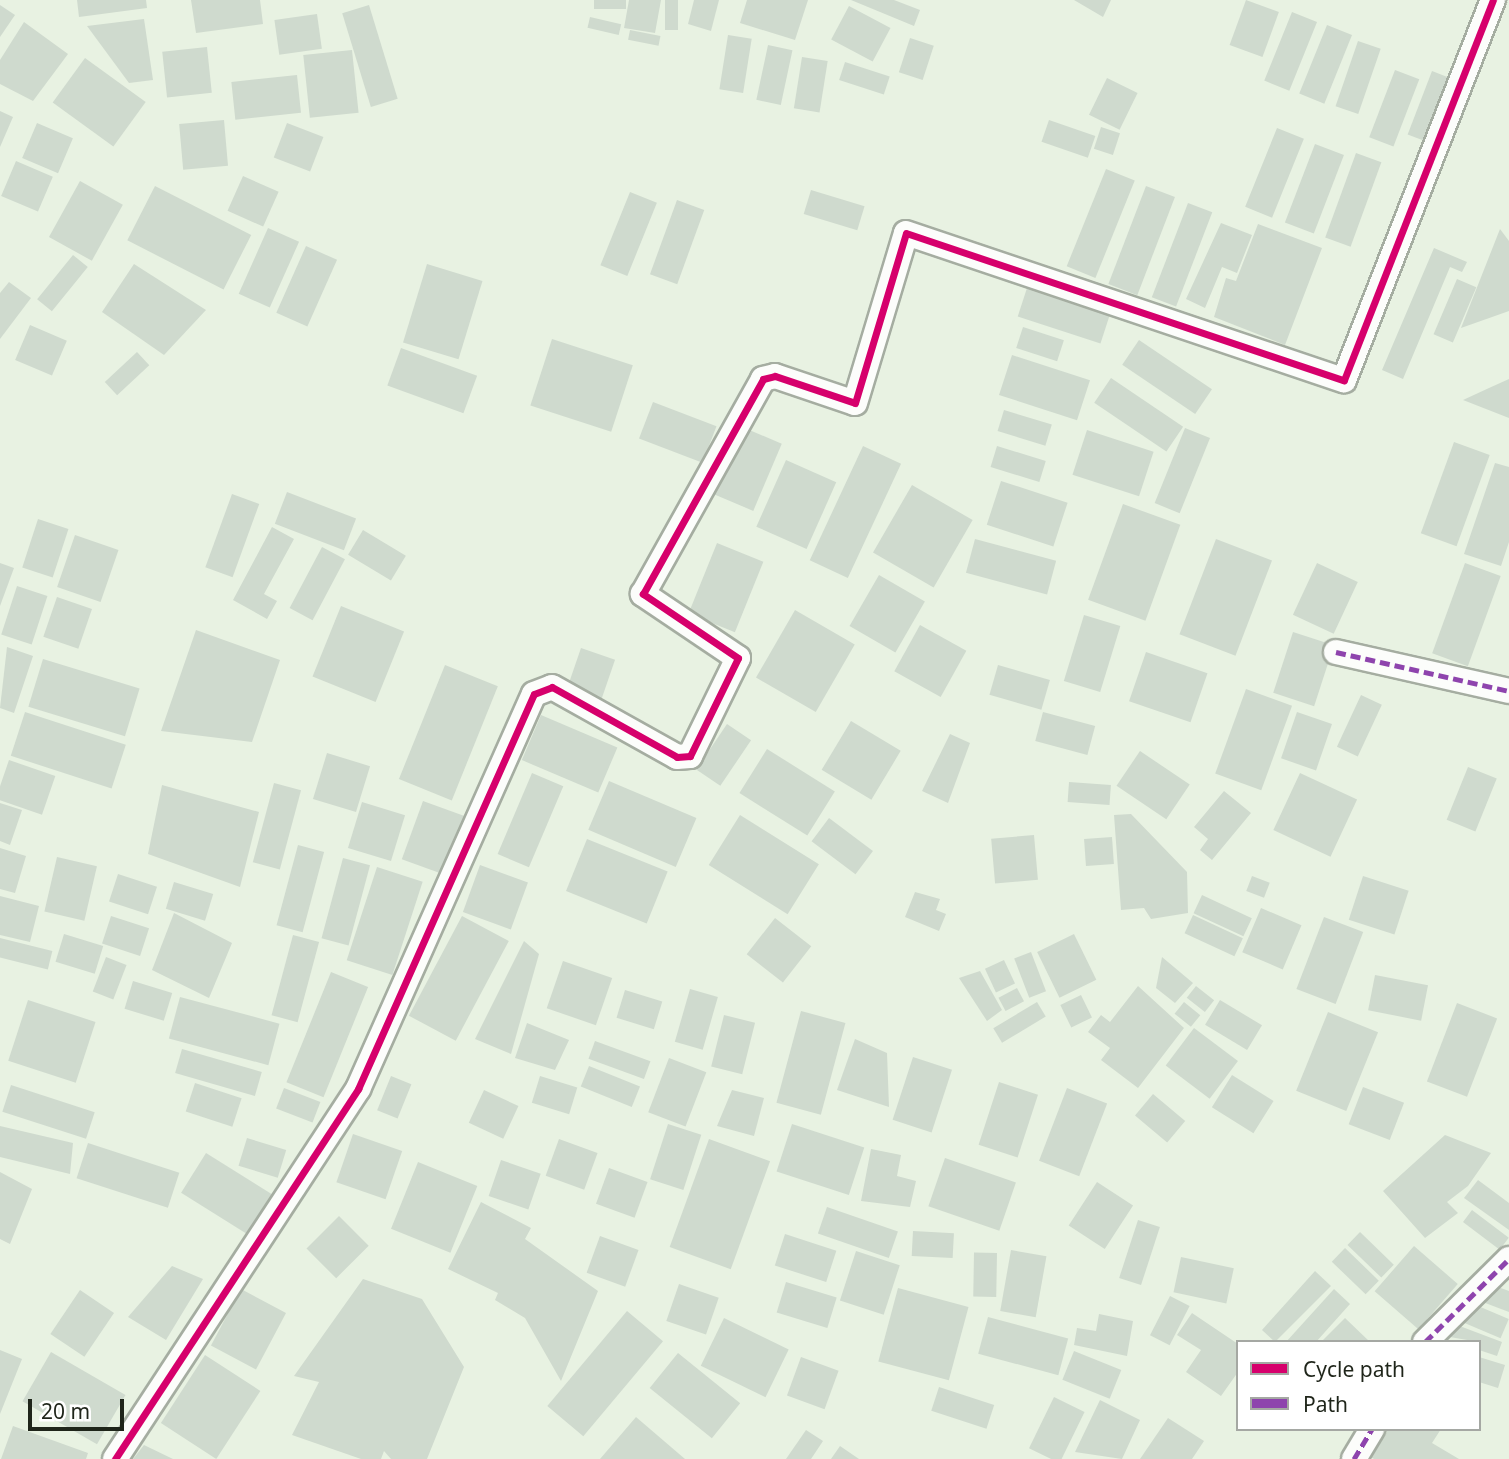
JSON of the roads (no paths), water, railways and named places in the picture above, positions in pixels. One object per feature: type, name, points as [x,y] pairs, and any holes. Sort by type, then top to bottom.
[{"type":"street","points":[[115,1459],[358,1089],[534,694],[552,687],[677,757],[690,757],[738,658],[643,594],[763,379],[775,376],[855,403],[906,233],[1344,380],[1493,0]]},
{"type":"street","points":[[1336,652],[1509,691]]},
{"type":"street","points":[[1427,1340],[1509,1259]]},
{"type":"street","points":[[1354,1459],[1371,1431]]}]
